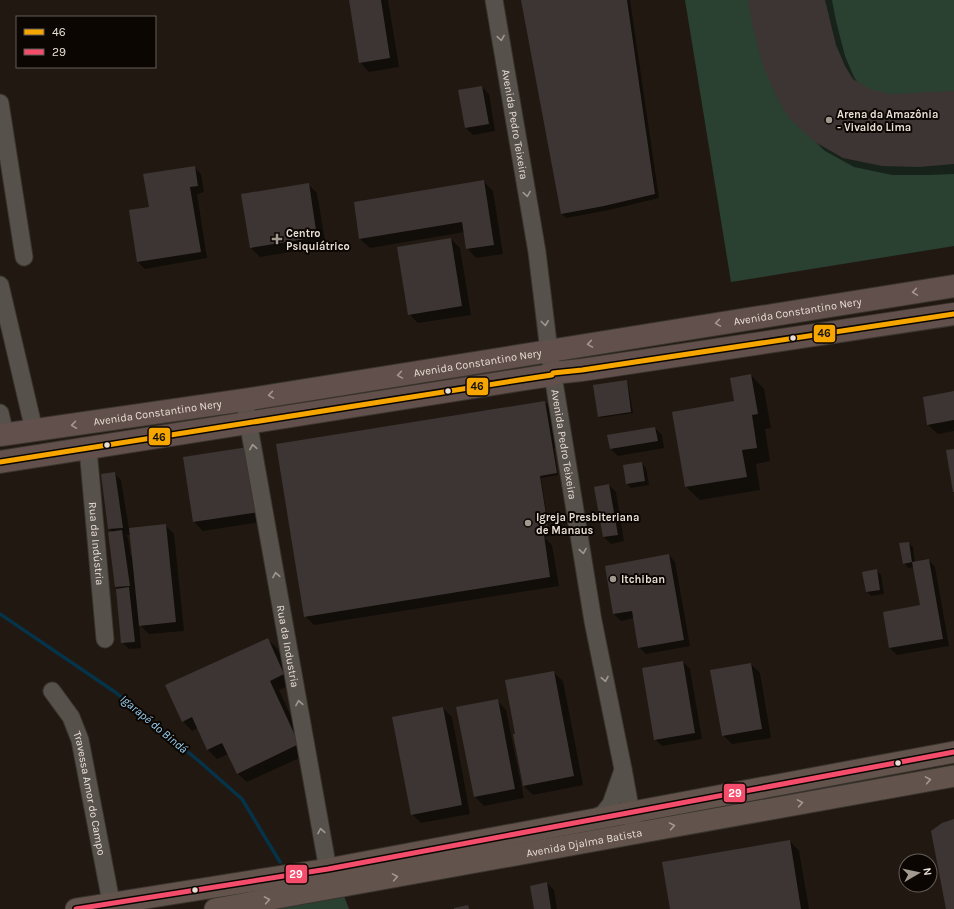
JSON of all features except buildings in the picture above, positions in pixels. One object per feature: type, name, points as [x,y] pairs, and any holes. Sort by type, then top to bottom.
[{"type":"highway","name":"Avenida Constantino Nery","points":[[2,434],[244,400],[954,286]]},
{"type":"highway","points":[[0,462],[552,375],[553,373],[615,366],[954,314]]},
{"type":"main road","name":"Avenida Djalma Batista","points":[[76,909],[111,902],[330,879],[632,823],[954,752]]},
{"type":"main road","name":"Avenida Djalma Batista","points":[[215,909],[330,879],[590,821],[632,823],[954,776]]},
{"type":"street","name":"Avenida Pedro Teixeira","points":[[494,0],[537,252],[549,351],[594,621],[632,823]]},
{"type":"street","points":[[0,103],[6,173],[24,257]]},
{"type":"street","points":[[0,285],[34,430]]},
{"type":"street","name":"Rua da Industria","points":[[244,400],[330,879]]},
{"type":"street","points":[[0,413],[2,434]]},
{"type":"street","name":"Rua da Indústria","points":[[88,449],[105,639]]},
{"type":"street","name":"Travessa Amor do Campo","points":[[52,690],[71,717],[80,740],[111,902]]},
{"type":"street","points":[[590,821],[604,813],[611,804],[623,770]]},
{"type":"green space","name":"Arena da Amazônia - Vivaldo Lima","points":[[685,0],[954,0],[954,246],[731,282]]},
{"type":"green space","points":[[344,896],[349,909],[273,909]]},
{"type":"waterway","name":"Igarapé do Bindá","points":[[0,614],[115,692],[200,762],[242,799],[280,862]]},
{"type":"transit line","name":"46","points":[[0,462],[552,375],[553,373],[582,370],[954,314]]},
{"type":"transit line","name":"29","points":[[76,909],[328,869],[954,752]]},
{"type":"place","name":"Arena da Amazônia - Vivaldo Lima","points":[[829,120]]},
{"type":"place","name":"Centro Psiquiátrico","points":[[277,239]]},
{"type":"place","name":"Igreja Presbiteriana de Manaus","points":[[528,523]]},
{"type":"place","name":"Itchiban","points":[[613,579]]}]
